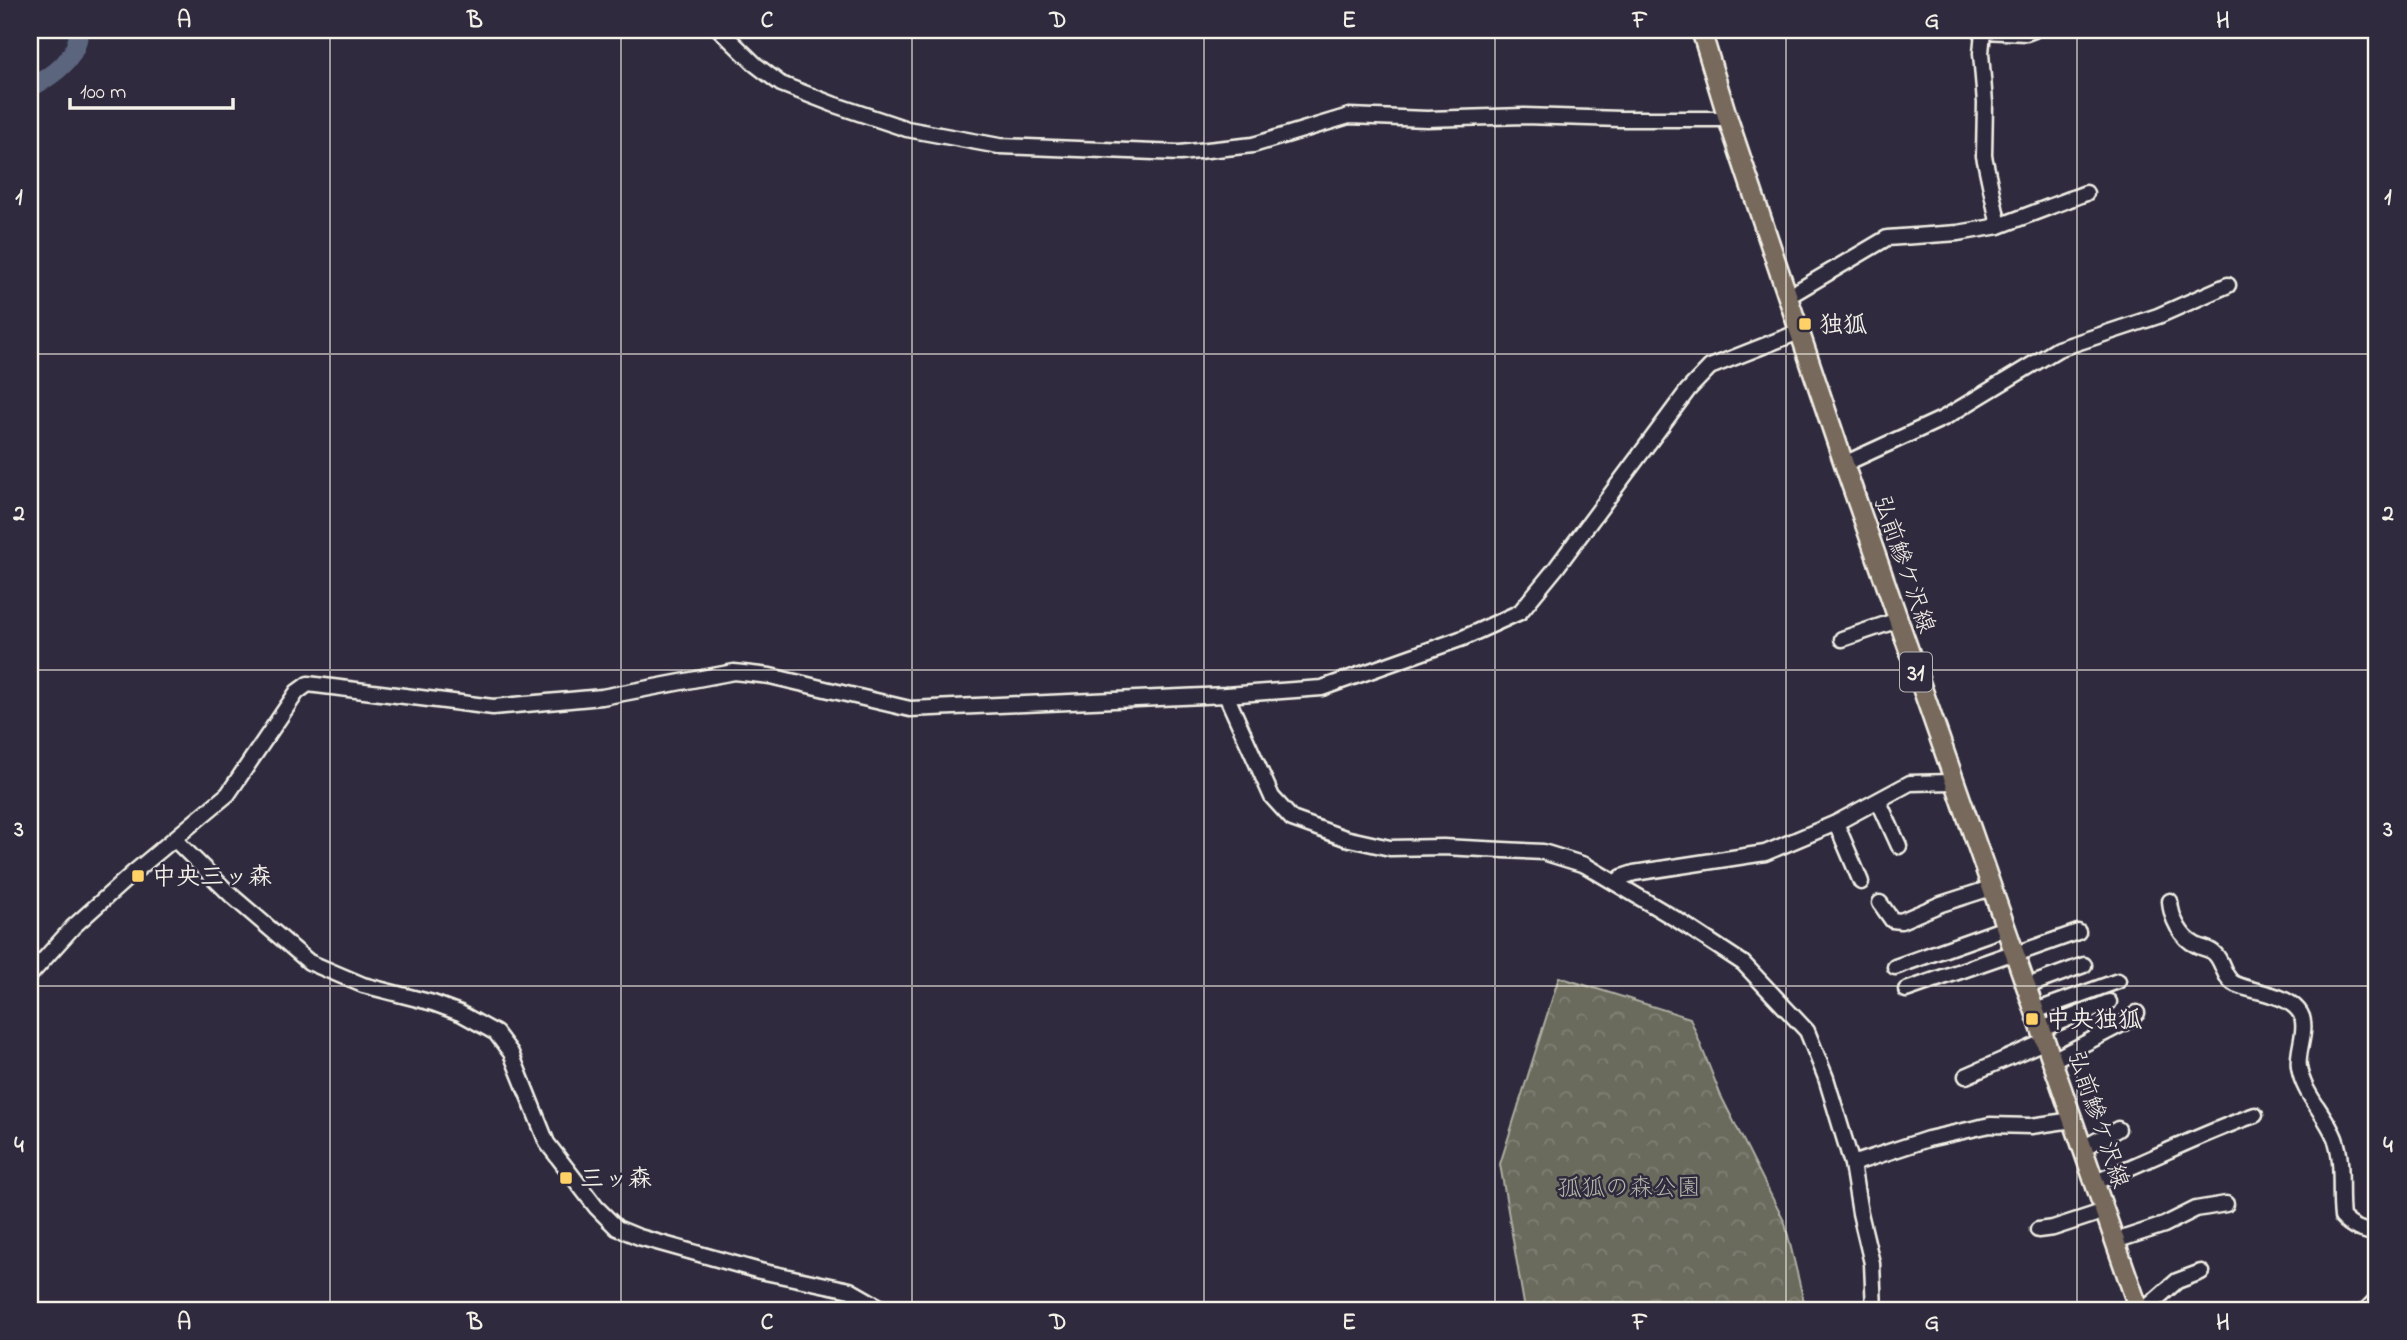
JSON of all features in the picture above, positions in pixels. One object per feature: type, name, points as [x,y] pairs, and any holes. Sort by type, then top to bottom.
[{"type":"main road","name":"弘前鰺ケ沢線","points":[[1701,30],[1728,119],[1844,464],[2141,1310]]},
{"type":"street","points":[[720,30],[756,65],[781,84],[835,106],[907,129],[999,146],[1180,153],[1253,145],[1349,116],[1427,119],[1524,116],[1728,119]]},
{"type":"street","points":[[1999,226],[1984,156],[1985,103],[1981,53],[1983,30],[2026,33],[2034,30]]},
{"type":"street","points":[[1788,296],[1887,238],[1958,233],[1999,226],[2086,193]]},
{"type":"street","points":[[1844,464],[1944,418],[2058,349],[2158,316],[2228,285]]},
{"type":"street","points":[[30,975],[73,927],[228,794],[296,692],[308,684],[493,707],[602,697],[734,672],[770,676],[910,709],[1226,695],[1322,688],[1463,638],[1520,612],[1680,401],[1710,367],[1799,332]]},
{"type":"street","points":[[1842,639],[1898,620]]},
{"type":"street","points":[[1226,695],[1272,797],[1292,819],[1345,838],[1390,848],[1443,847],[1543,852],[1585,866],[1616,883],[1743,963],[1807,1031],[1826,1078],[1852,1164],[1872,1263],[1874,1310]]},
{"type":"street","points":[[1616,883],[1622,877],[1634,873],[1765,853],[1880,802],[1910,783],[1954,782]]},
{"type":"street","points":[[1880,802],[1899,846]]},
{"type":"street","points":[[1836,823],[1861,882]]},
{"type":"street","points":[[174,839],[232,896],[309,962],[363,985],[433,1003],[460,1013],[496,1033],[511,1053],[547,1143],[596,1207],[617,1227],[639,1237],[760,1271],[850,1290],[885,1310]]},
{"type":"street","points":[[1880,903],[1892,920],[1901,921],[1941,904],[1991,888]]},
{"type":"street","points":[[2171,901],[2179,929],[2185,939],[2212,950],[2232,983],[2283,999],[2301,1013],[2303,1026],[2298,1066],[2307,1091],[2326,1118],[2336,1140],[2342,1217],[2360,1230],[2377,1234]]},
{"type":"street","points":[[1895,967],[2005,928]]},
{"type":"street","points":[[1906,990],[2078,932]]},
{"type":"street","points":[[2027,986],[2084,965]]},
{"type":"street","points":[[2035,1011],[2118,981]]},
{"type":"street","points":[[1965,1076],[2109,1002]]},
{"type":"street","points":[[2053,1060],[2124,1023],[2137,1013]]},
{"type":"street","points":[[2095,1182],[2189,1140],[2255,1115]]},
{"type":"street","points":[[1852,1164],[1928,1139],[1990,1125],[2031,1126],[2073,1119]]},
{"type":"street","points":[[2083,1147],[2118,1129]]},
{"type":"street","points":[[2115,1241],[2164,1225],[2196,1209],[2225,1203]]},
{"type":"street","points":[[2038,1230],[2053,1228],[2105,1211]]},
{"type":"street","points":[[2141,1310],[2177,1281],[2201,1272]]},
{"type":"street","points":[[2366,1310],[2377,1299]]},
{"type":"green space","name":"孤狐の森公園","points":[[1559,977],[1690,1018],[1721,1096],[1785,1223],[1806,1310],[1527,1310],[1500,1164]]},
{"type":"waterway","points":[[30,88],[56,72],[69,58],[79,30]]},
{"type":"place","name":"独狐","points":[[1805,324]]},
{"type":"place","name":"中央三ッ森","points":[[138,876]]},
{"type":"place","name":"中央独狐","points":[[2032,1019]]},
{"type":"place","name":"三ッ森","points":[[566,1178]]}]
